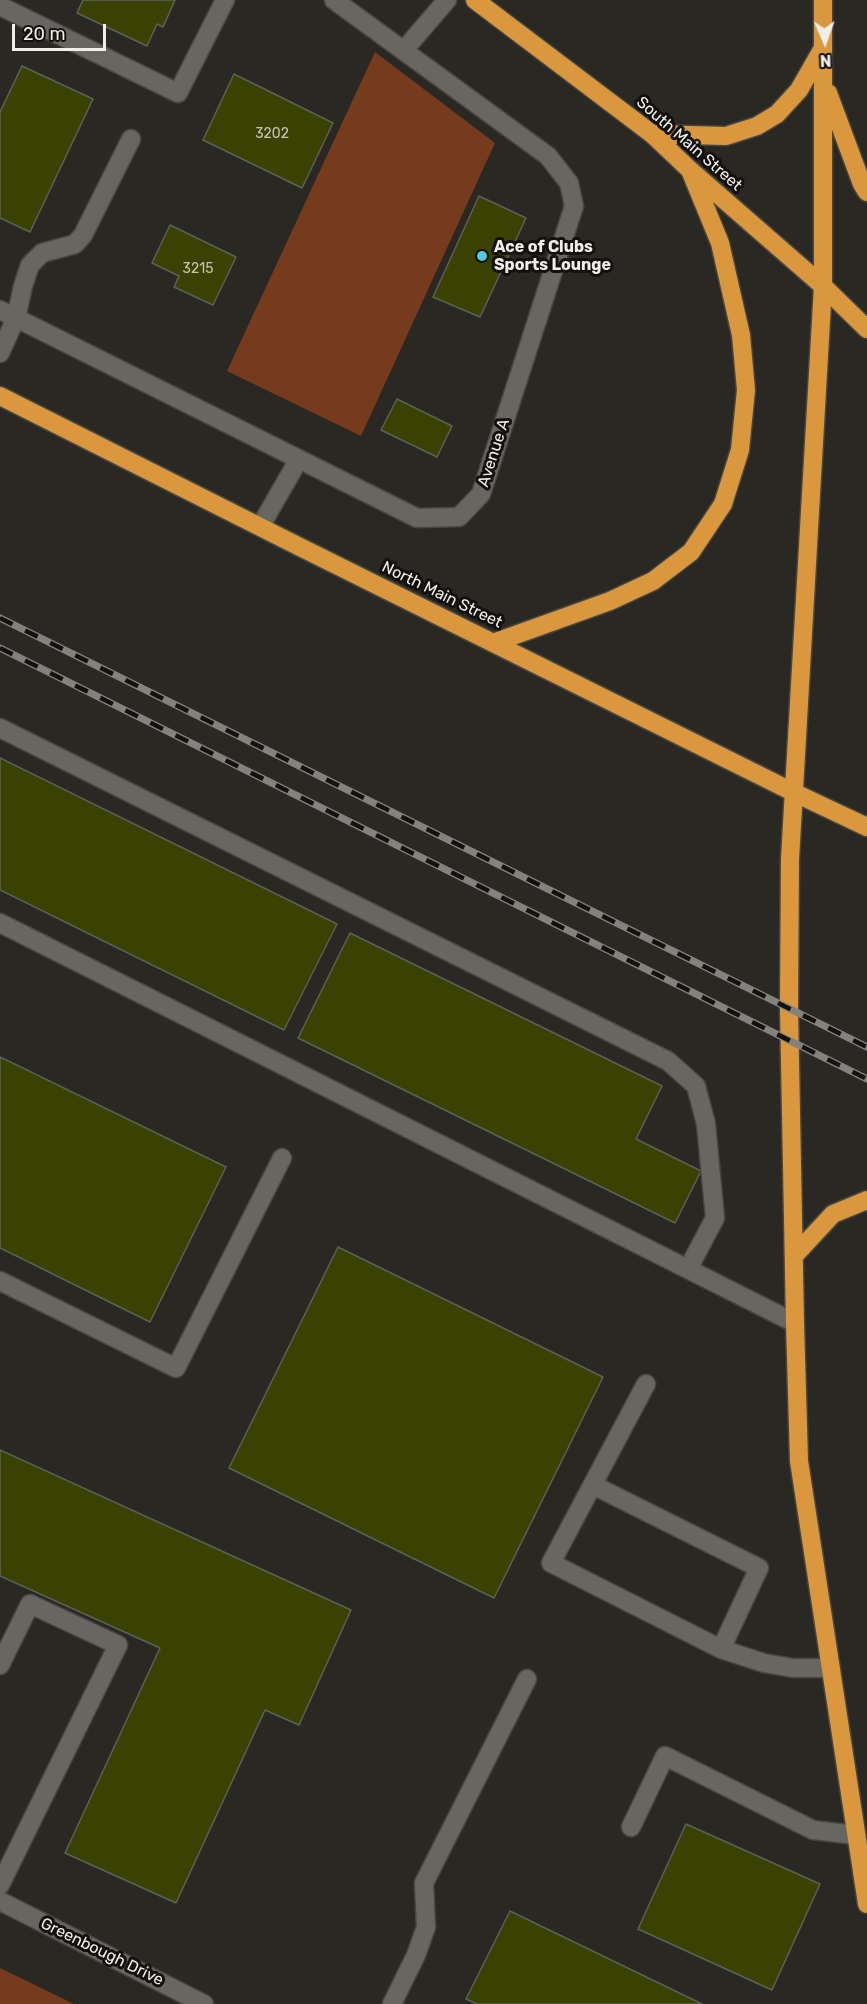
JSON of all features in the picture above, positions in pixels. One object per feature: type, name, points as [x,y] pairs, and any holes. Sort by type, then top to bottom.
[{"type":"highway","name":"South Main Street","points":[[475,0],[652,134],[823,286],[865,327]]},
{"type":"highway","points":[[823,0],[823,286],[790,859],[789,996],[795,1323],[799,1461],[867,1904]]},
{"type":"highway","points":[[652,134],[726,136],[757,126],[777,114],[798,90],[824,46]]},
{"type":"highway","points":[[824,82],[865,188]]},
{"type":"highway","points":[[493,643],[610,601],[653,582],[691,552],[723,504],[740,450],[746,390],[741,335],[720,243],[690,170]]},
{"type":"highway","name":"North Main Street","points":[[0,396],[795,793],[862,824]]},
{"type":"highway","points":[[794,1256],[833,1214],[863,1201]]},
{"type":"street","points":[[0,6],[178,93],[225,0]]},
{"type":"street","name":"Avenue A","points":[[8,314],[417,518],[459,517],[481,494],[574,206],[568,183],[548,156],[334,0]]},
{"type":"street","points":[[404,50],[447,0]]},
{"type":"street","points":[[0,353],[8,314],[23,286],[30,265],[42,253],[75,244],[83,235],[131,139]]},
{"type":"street","points":[[260,527],[299,459]]},
{"type":"street","points":[[0,728],[668,1061],[696,1086],[706,1124],[713,1195],[715,1218],[688,1269]]},
{"type":"street","points":[[0,923],[795,1323]]},
{"type":"street","points":[[0,1281],[177,1368],[282,1158]]},
{"type":"street","points":[[646,1384],[551,1563],[721,1649],[764,1664],[793,1668],[831,1668]]},
{"type":"street","points":[[592,1485],[759,1568],[721,1649]]},
{"type":"street","points":[[0,1665],[30,1604],[118,1645],[0,1885]]},
{"type":"street","points":[[392,2004],[426,1927],[424,1883],[527,1679]]},
{"type":"street","points":[[632,1827],[665,1756],[813,1830],[856,1835]]},
{"type":"street","name":"Greenbough Drive","points":[[0,1901],[204,2004]]},
{"type":"shaded area","points":[[375,52],[495,143],[361,436],[227,371]]},
{"type":"shaded area","points":[[0,1968],[74,2004],[0,2004]]},
{"type":"building","points":[[83,0],[175,0],[163,27],[157,24],[147,46],[77,13]]},
{"type":"building","points":[[22,66],[93,99],[30,232],[0,218],[0,112]]},
{"type":"building","points":[[234,74],[333,123],[302,188],[203,140]]},
{"type":"building","points":[[479,196],[526,218],[480,317],[433,297]]},
{"type":"building","points":[[170,225],[236,257],[213,305],[174,287],[179,276],[152,263]]},
{"type":"building","points":[[397,399],[452,426],[437,457],[381,430]]},
{"type":"building","points":[[0,758],[337,924],[284,1030],[0,890]]},
{"type":"building","points":[[350,933],[662,1086],[636,1139],[701,1171],[675,1223],[298,1038]]},
{"type":"building","points":[[0,1057],[226,1167],[150,1322],[0,1248]]},
{"type":"building","points":[[338,1247],[603,1377],[494,1598],[229,1468]]},
{"type":"building","points":[[0,1450],[351,1610],[299,1725],[265,1710],[176,1903],[65,1853],[160,1648],[0,1576]]},
{"type":"building","points":[[686,1824],[820,1884],[772,1990],[638,1929]]},
{"type":"building","points":[[510,1911],[702,2004],[477,2004],[466,1999]]},
{"type":"railway","points":[[0,618],[867,1047]]},
{"type":"railway","points":[[0,648],[867,1079]]},
{"type":"place","name":"Ace of Clubs Sports Lounge","points":[[482,256]]}]
